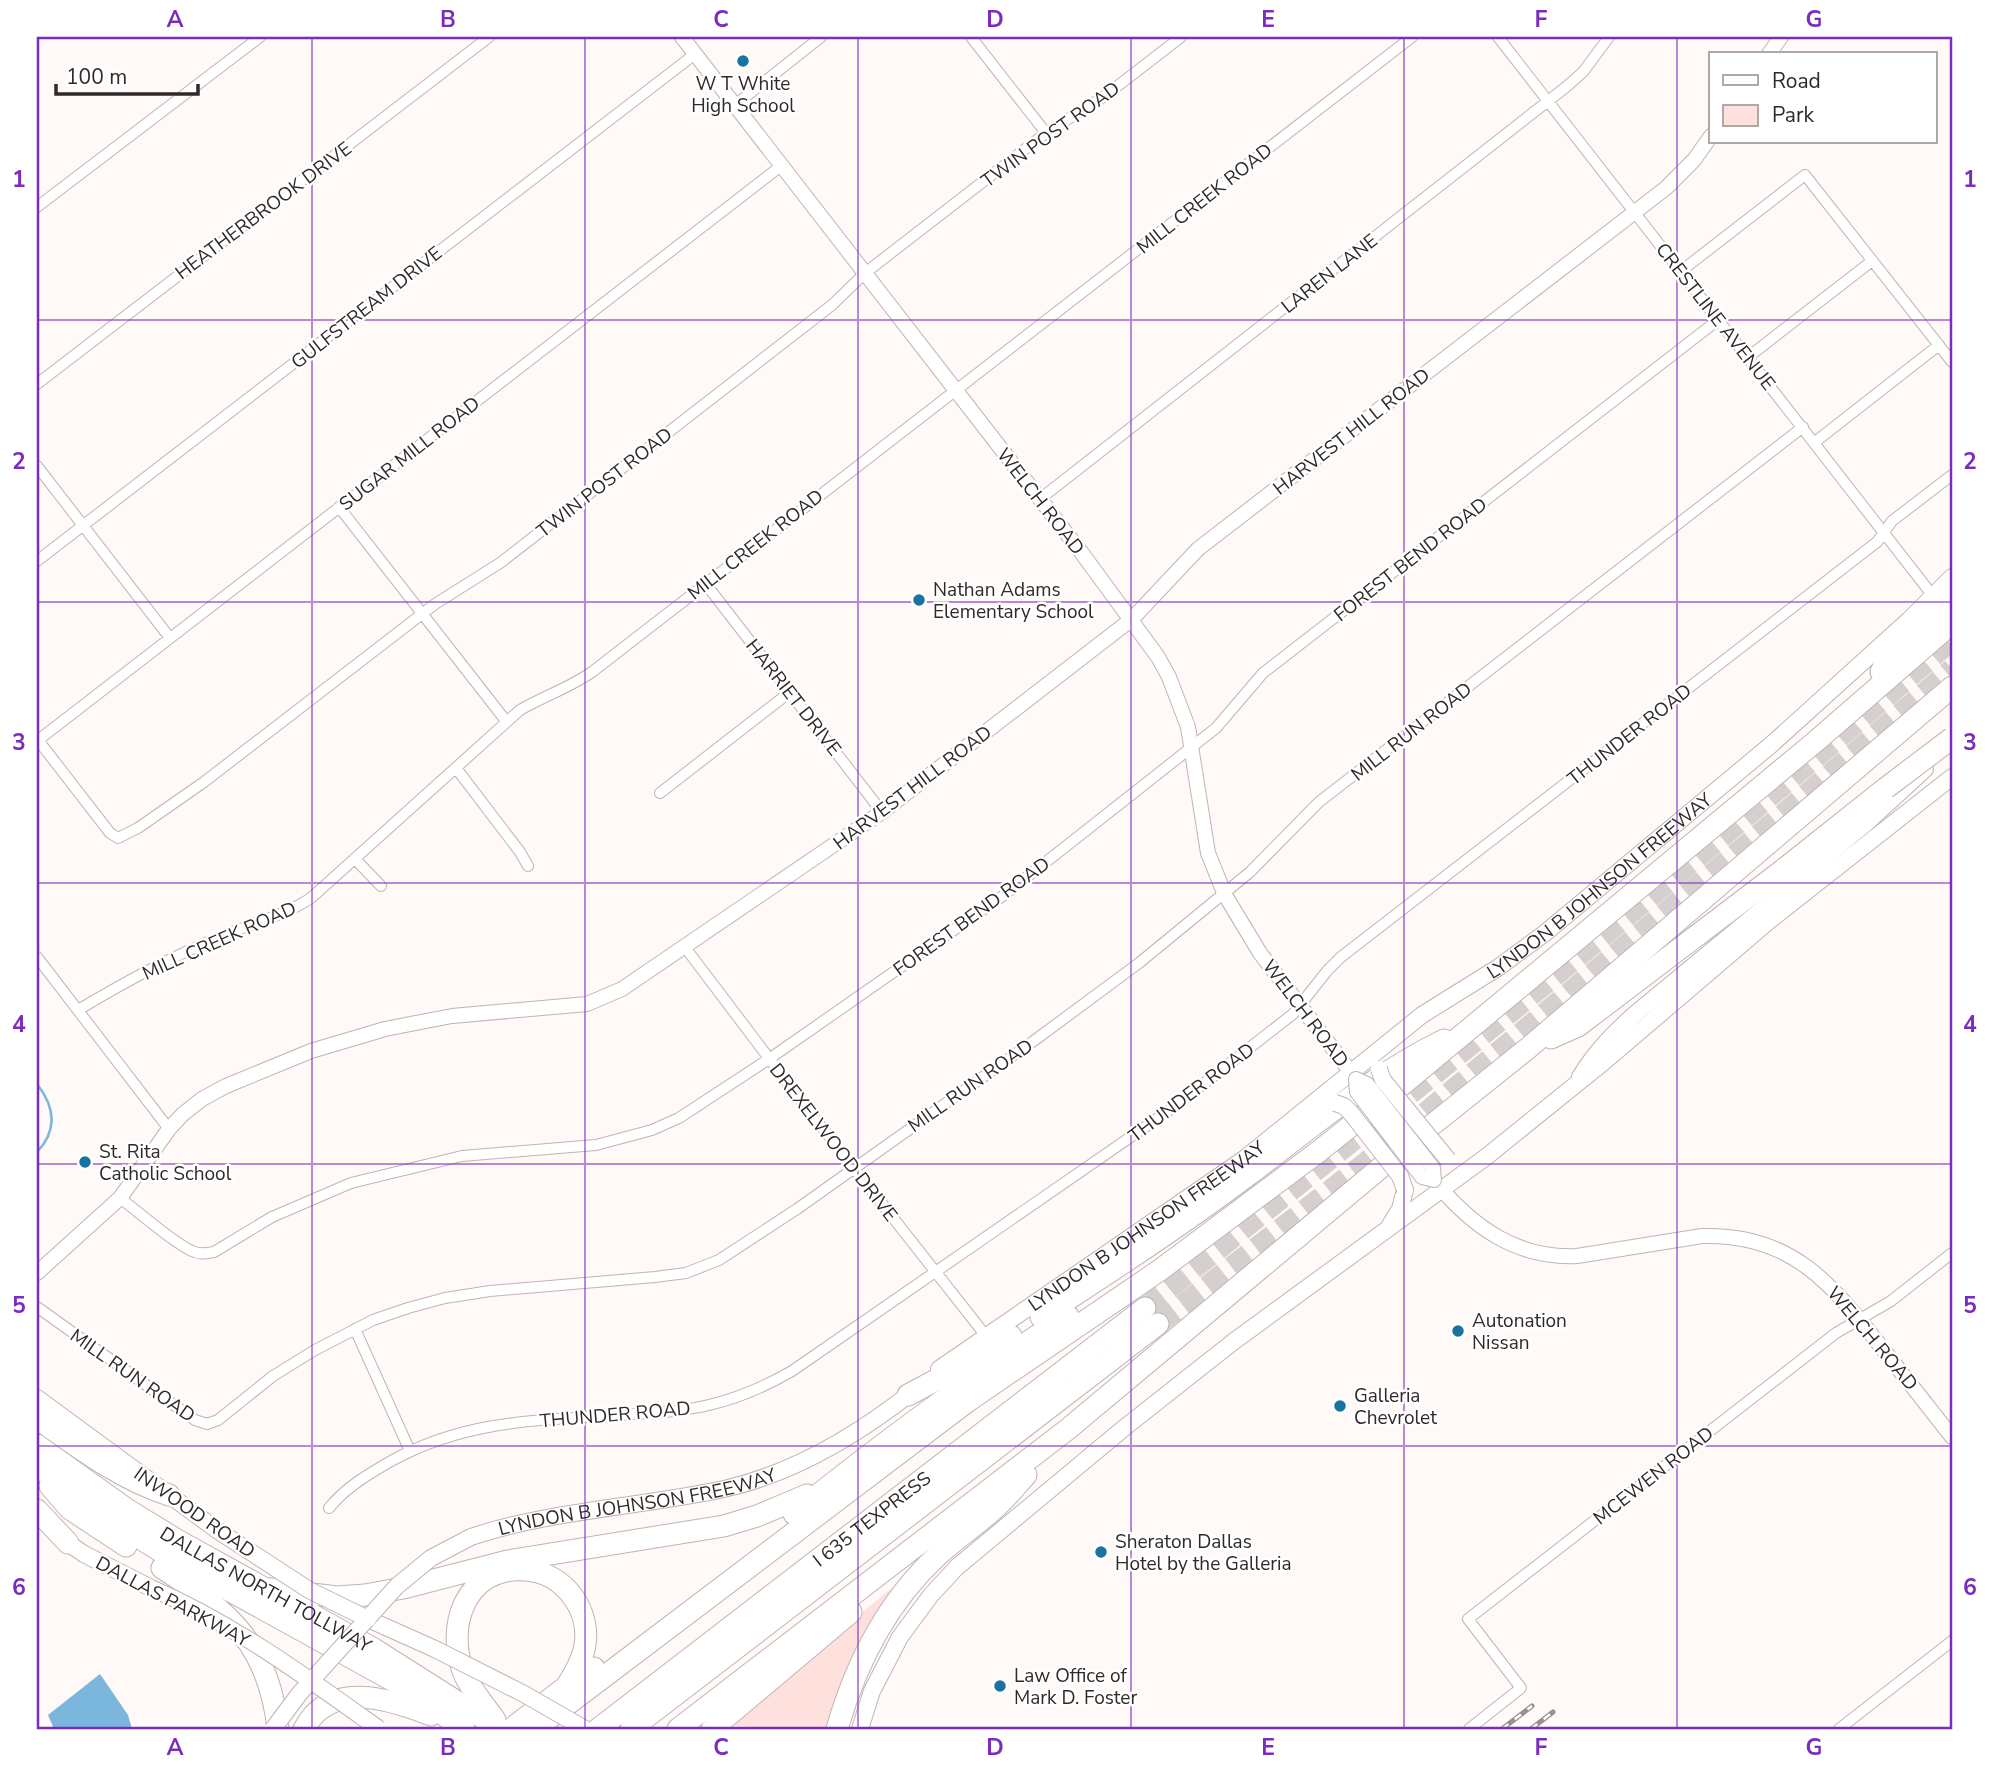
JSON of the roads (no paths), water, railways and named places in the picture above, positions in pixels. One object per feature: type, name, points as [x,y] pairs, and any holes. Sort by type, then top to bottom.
[{"type":"highway","points":[[1868,697],[1885,664],[1943,597]]},
{"type":"highway","name":"LYNDON B JOHNSON FREEWAY","points":[[524,1726],[968,1401],[1160,1270],[1318,1152],[1868,697],[1952,623]]},
{"type":"highway","points":[[678,1729],[1068,1429],[1422,1133],[1527,1049],[1952,687]]},
{"type":"highway","points":[[1527,1049],[1578,1026],[1952,738]]},
{"type":"highway","points":[[908,1395],[976,1357],[1164,1236],[1326,1114],[1417,1053],[1477,1023]]},
{"type":"highway","points":[[524,1726],[567,1686],[592,1670],[831,1484],[982,1372],[1115,1284],[1160,1270]]},
{"type":"highway","name":"I 635 TEXPRESS","points":[[598,1729],[1152,1316],[631,1729]]},
{"type":"highway","points":[[37,1418],[84,1452],[124,1476],[142,1486],[169,1495]]},
{"type":"highway","points":[[837,1729],[868,1647],[899,1598],[938,1555],[994,1509],[1068,1429]]},
{"type":"highway","name":"DALLAS NORTH TOLLWAY","points":[[37,1445],[128,1510],[374,1649],[501,1729]]},
{"type":"highway","points":[[37,1469],[70,1509],[202,1596],[247,1639],[261,1661],[269,1681],[275,1729]]},
{"type":"highway","name":"DALLAS NORTH TOLLWAY","points":[[37,1469],[178,1562],[399,1684],[461,1727]]},
{"type":"highway","points":[[262,1588],[337,1597],[403,1588],[508,1561],[724,1526],[757,1516],[831,1484]]},
{"type":"highway","points":[[37,1510],[68,1543]]},
{"type":"highway","points":[[712,1729],[871,1595],[899,1559]]},
{"type":"highway","points":[[501,1729],[466,1678],[456,1646],[456,1631],[463,1605],[472,1592],[484,1582],[497,1574],[525,1570],[549,1575],[569,1591],[582,1614],[586,1636],[581,1661],[567,1686]]},
{"type":"highway","points":[[304,1729],[317,1712],[329,1704],[362,1696],[392,1700],[461,1727]]},
{"type":"main road","name":"LYNDON B JOHNSON FREEWAY","points":[[275,1729],[311,1681],[397,1586],[450,1546],[471,1537],[543,1519],[713,1491],[760,1479],[824,1451],[908,1395],[986,1336],[1244,1158],[1316,1101],[1353,1076],[1400,1032],[1499,967],[1586,900],[1943,597],[1952,577]]},
{"type":"main road","points":[[1575,1085],[1591,1058],[1609,1038],[1894,799],[1952,738]]},
{"type":"main road","points":[[860,1729],[872,1691],[900,1637],[930,1595],[957,1567],[1124,1428],[1233,1342],[1381,1235],[1438,1185],[1486,1157],[1769,921],[1952,777]]},
{"type":"main road","points":[[1400,1032],[1386,1047],[1379,1069],[1383,1080],[1442,1156],[1454,1163],[1486,1157]]},
{"type":"main road","points":[[1316,1101],[1344,1106],[1400,1176],[1405,1190],[1400,1209],[1381,1235]]},
{"type":"main road","name":"INWOOD ROAD","points":[[37,1398],[218,1530],[294,1581],[477,1670],[585,1729]]},
{"type":"main road","name":"DALLAS PARKWAY","points":[[37,1521],[120,1574],[209,1616],[311,1681],[379,1729]]},
{"type":"street","points":[[37,207],[260,37]]},
{"type":"street","name":"HEATHERBROOK DRIVE","points":[[37,384],[489,37]]},
{"type":"street","name":"WELCH ROAD","points":[[682,37],[1132,619],[1169,677],[1188,727],[1208,853],[1225,895],[1249,937],[1299,1005],[1353,1076],[1367,1084],[1433,1168],[1438,1185],[1452,1203],[1481,1228],[1505,1242],[1550,1255],[1597,1253],[1702,1236],[1756,1241],[1793,1257],[1815,1271],[1859,1318],[1952,1437]]},
{"type":"street","points":[[734,105],[821,37]]},
{"type":"street","points":[[971,37],[1045,132]]},
{"type":"street","name":"TWIN POST ROAD","points":[[37,740],[110,833],[118,838],[138,828],[204,782],[423,613],[511,555],[832,305],[865,274],[1045,132],[1106,95],[1181,37]]},
{"type":"street","name":"MILL CREEK ROAD","points":[[78,1010],[164,962],[218,937],[298,907],[355,859],[506,721],[536,701],[573,685],[1412,37]]},
{"type":"street","name":"CRESTLINE AVENUE","points":[[1497,37],[1884,532],[1943,597]]},
{"type":"street","name":"LAREN LANE","points":[[1040,499],[1548,101],[1583,72],[1609,37]]},
{"type":"street","points":[[1770,52],[1781,37]]},
{"type":"street","name":"GULFSTREAM DRIVE","points":[[37,561],[695,54]]},
{"type":"street","name":"HARVEST HILL ROAD","points":[[37,1273],[120,1198],[169,1129],[183,1114],[202,1099],[226,1086],[311,1051],[374,1032],[452,1016],[587,1004],[622,989],[882,812],[1132,619],[1198,549],[1635,212],[1682,173],[1709,139]]},
{"type":"street","name":"SUGAR MILL ROAD","points":[[37,740],[781,166]]},
{"type":"street","points":[[1681,271],[1805,175],[1952,362]]},
{"type":"street","points":[[1747,358],[1872,261]]},
{"type":"street","name":"FOREST BEND ROAD","points":[[120,1198],[186,1247],[204,1254],[214,1252],[272,1217],[351,1183],[462,1156],[596,1145],[652,1130],[688,1112],[967,922],[1192,747],[1227,717],[1263,673],[1718,320]]},
{"type":"street","points":[[1815,442],[1939,345]]},
{"type":"street","name":"MILL RUN ROAD","points":[[37,1307],[195,1420],[207,1424],[218,1420],[274,1376],[315,1350],[396,1312],[445,1298],[501,1290],[655,1278],[686,1273],[729,1254],[1035,1040],[1139,963],[1225,895],[1319,802],[1803,428]]},
{"type":"street","points":[[37,466],[170,638]]},
{"type":"street","name":"THUNDER ROAD","points":[[329,1508],[356,1483],[410,1451],[464,1430],[489,1425],[679,1410],[709,1405],[766,1385],[792,1371],[1174,1107],[1293,1014],[1341,957],[1877,542],[1892,522],[1952,475]]},
{"type":"street","points":[[339,507],[506,721]]},
{"type":"street","name":"HARRIET DRIVE","points":[[705,583],[882,812]]},
{"type":"street","points":[[660,793],[790,692]]},
{"type":"street","points":[[456,768],[528,866]]},
{"type":"street","points":[[355,859],[381,886]]},
{"type":"street","name":"DREXELWOOD DRIVE","points":[[684,946],[986,1336]]},
{"type":"street","points":[[37,957],[169,1129]]},
{"type":"street","name":"MCEWEN ROAD","points":[[1469,1729],[1521,1688],[1468,1619],[1836,1333],[1891,1301],[1952,1253]]},
{"type":"street","points":[[355,1329],[410,1451]]},
{"type":"street","points":[[1839,1729],[1952,1641]]},
{"type":"water","points":[[100,1674],[128,1715],[132,1729],[54,1729],[48,1715]]},
{"type":"waterway","points":[[37,1084],[48,1101],[52,1118],[48,1135],[37,1152]]},
{"type":"tunnel","points":[[1145,1308],[1653,895],[1952,640]]},
{"type":"tunnel","points":[[1158,1324],[1365,1163],[1783,814],[1952,669]]},
{"type":"railway","points":[[1502,1729],[1532,1706]]},
{"type":"railway","points":[[1531,1729],[1553,1712]]},
{"type":"place","name":"W T White High School","points":[[743,61]]},
{"type":"place","name":"Nathan Adams Elementary School","points":[[919,600]]},
{"type":"place","name":"St. Rita Catholic School","points":[[85,1162]]},
{"type":"place","name":"Autonation Nissan","points":[[1458,1331]]},
{"type":"place","name":"Galleria Chevrolet","points":[[1340,1406]]},
{"type":"place","name":"Sheraton Dallas Hotel by the Galleria","points":[[1101,1552]]},
{"type":"place","name":"Law Office of Mark D. Foster","points":[[1000,1686]]}]
